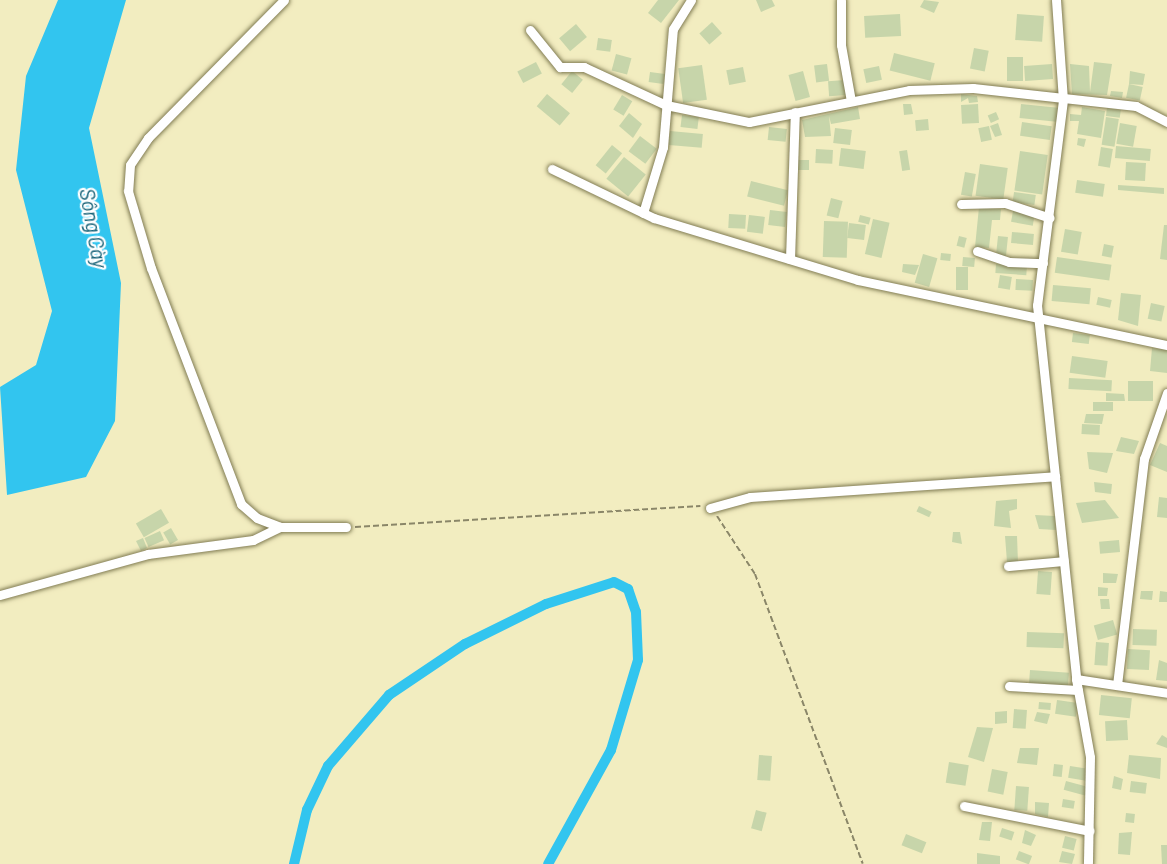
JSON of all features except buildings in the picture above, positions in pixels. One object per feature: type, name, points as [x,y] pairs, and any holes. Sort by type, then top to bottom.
[{"type":"street","points":[[284,0],[148,138],[134,156],[128,184],[140,237],[235,494],[250,514],[280,527],[346,527]]},
{"type":"street","points":[[643,213],[661,155],[674,22],[691,0]]},
{"type":"street","points":[[841,0],[841,45],[851,101]]},
{"type":"street","points":[[1056,0],[1063,100],[1043,263],[1039,321],[1076,680],[1090,757],[1088,864]]},
{"type":"street","points":[[530,30],[560,67],[584,67],[666,105],[749,122],[909,90],[973,88],[1146,108],[1167,122]]},
{"type":"street","points":[[790,259],[795,112]]},
{"type":"street","points":[[552,169],[643,213],[790,259],[1039,321],[1167,345]]},
{"type":"street","points":[[961,204],[1005,203],[1050,218]]},
{"type":"street","points":[[977,251],[1009,262],[1043,263]]},
{"type":"street","points":[[1117,685],[1144,459],[1167,393]]},
{"type":"street","points":[[710,508],[750,497],[1055,476]]},
{"type":"street","points":[[0,595],[148,554],[253,540],[280,527]]},
{"type":"street","points":[[1008,566],[1064,561]]},
{"type":"street","points":[[1076,680],[1167,693]]},
{"type":"street","points":[[1009,686],[1078,690]]},
{"type":"street","points":[[964,806],[1090,831]]},
{"type":"path","points":[[346,527],[653,505],[710,508],[737,540],[754,574],[863,864]]},
{"type":"water","name":"Sông Cày","points":[[58,0],[126,0],[89,128],[121,283],[115,421],[86,477],[7,495],[0,387],[36,365],[52,311],[16,170],[26,76]]},
{"type":"waterway","points":[[294,864],[307,810],[328,766],[389,695],[465,644],[546,604],[614,582],[628,589],[636,612],[638,660],[611,750],[548,864]]}]
